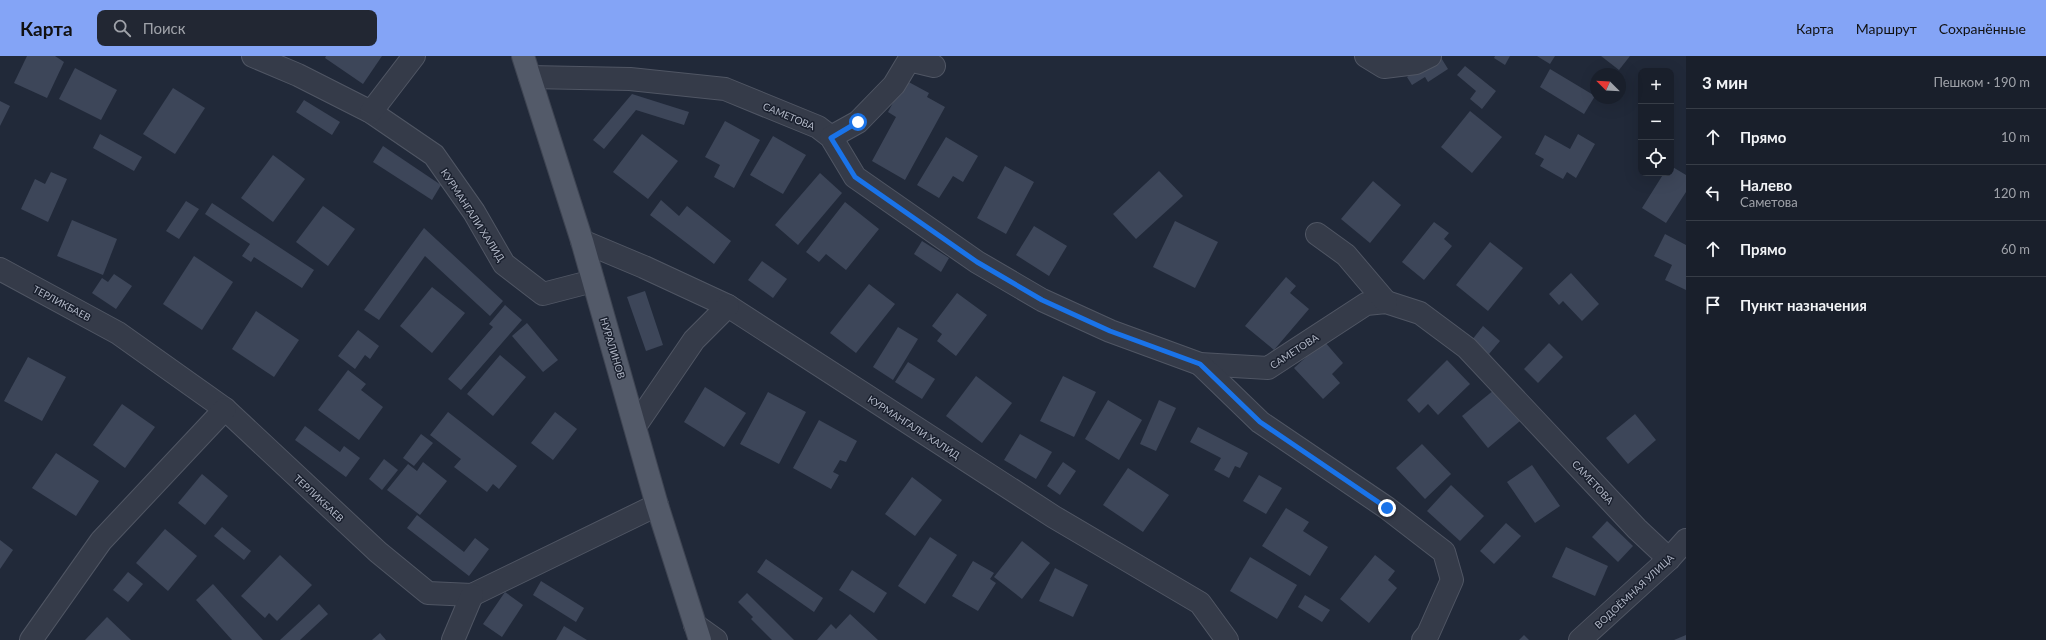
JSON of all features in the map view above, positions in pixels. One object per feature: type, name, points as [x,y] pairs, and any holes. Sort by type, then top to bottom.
[{"type":"main road","name":"НУРАЛИНОВ","points":[[524,56],[582,241],[636,425],[657,505],[698,632]]},
{"type":"street","name":"КУРМАНГАЛИ ХАЛИД","points":[[253,56],[298,74],[371,112],[434,155],[474,212],[504,264],[543,294],[593,281]]},
{"type":"street","points":[[371,112],[414,56]]},
{"type":"street","points":[[1366,56],[1384,68],[1416,63],[1430,56]]},
{"type":"street","points":[[831,138],[858,122],[894,85],[909,60],[934,66]]},
{"type":"street","name":"САМЕТОВА","points":[[530,77],[630,79],[725,89],[818,127],[831,138],[855,177],[977,262],[1042,300],[1083,319],[1110,331],[1200,364],[1268,368],[1366,304],[1386,302],[1420,313],[1467,348],[1637,529],[1669,559]]},
{"type":"street","points":[[1317,234],[1346,255],[1386,302]]},
{"type":"street","name":"КУРМАНГАЛИ ХАЛИД","points":[[582,241],[644,267],[728,306],[1054,517],[1200,603],[1227,640]]},
{"type":"street","name":"ТЕРЛИКБАЕВ","points":[[0,269],[118,333],[225,409],[378,552],[428,593],[472,595],[657,505]]},
{"type":"street","points":[[636,425],[694,340],[728,306]]},
{"type":"street","points":[[1200,364],[1260,422],[1387,508],[1444,552],[1452,580],[1428,634],[1423,640]]},
{"type":"street","points":[[31,640],[102,541],[225,409]]},
{"type":"street","name":"ВОДОЁМНАЯ УЛИЦА","points":[[1580,640],[1669,559],[1686,540]]},
{"type":"street","points":[[452,640],[472,595]]},
{"type":"street","points":[[698,632],[716,640]]},
{"type":"building","points":[[27,56],[55,56],[64,62],[47,98],[14,83]]},
{"type":"building","points":[[326,56],[382,56],[363,84],[325,58]]},
{"type":"building","points":[[1440,56],[1448,69],[1428,82],[1425,77],[1412,85],[1407,77]]},
{"type":"building","points":[[1495,56],[1510,56],[1505,65],[1494,58]]},
{"type":"building","points":[[1537,56],[1555,56],[1550,64]]},
{"type":"building","points":[[1601,56],[1630,56],[1621,68],[1616,68]]},
{"type":"building","points":[[1465,66],[1496,91],[1482,109],[1470,99],[1476,91],[1457,75]]},
{"type":"building","points":[[75,68],[117,90],[101,120],[59,99]]},
{"type":"building","points":[[1550,69],[1590,93],[1590,104],[1584,114],[1540,87]]},
{"type":"building","points":[[905,80],[929,93],[927,97],[945,107],[905,180],[872,161],[896,117],[888,112]]},
{"type":"building","points":[[173,88],[205,108],[175,154],[143,134]]},
{"type":"building","points":[[632,94],[689,112],[684,125],[636,110],[604,149],[593,140]]},
{"type":"building","points":[[304,100],[340,122],[332,135],[296,112]]},
{"type":"building","points":[[0,101],[10,106],[0,126]]},
{"type":"building","points":[[1470,111],[1502,137],[1472,173],[1441,147]]},
{"type":"building","points":[[725,121],[760,140],[734,188],[714,177],[720,165],[705,157]]},
{"type":"building","points":[[100,134],[142,157],[134,171],[93,148]]},
{"type":"building","points":[[642,134],[678,161],[648,199],[613,172]]},
{"type":"building","points":[[1578,134],[1595,144],[1576,178],[1567,172],[1563,179],[1540,166],[1544,159],[1535,154],[1545,135],[1570,149]]},
{"type":"building","points":[[773,136],[806,155],[783,194],[750,175]]},
{"type":"building","points":[[946,137],[978,156],[963,182],[953,176],[939,198],[917,185]]},
{"type":"building","points":[[383,146],[441,185],[432,200],[373,162]]},
{"type":"building","points":[[273,155],[305,179],[273,222],[241,198]]},
{"type":"building","points":[[1005,166],[1034,182],[1006,234],[977,218]]},
{"type":"building","points":[[1674,168],[1686,175],[1686,192],[1666,223],[1642,208],[1662,176],[1674,176]]},
{"type":"building","points":[[1159,171],[1183,196],[1136,239],[1113,214]]},
{"type":"building","points":[[51,172],[67,179],[48,222],[21,209],[35,179],[45,184]]},
{"type":"building","points":[[820,173],[842,193],[798,245],[775,225]]},
{"type":"building","points":[[1373,181],[1401,205],[1370,243],[1341,219]]},
{"type":"building","points":[[661,200],[679,216],[687,206],[731,241],[714,264],[650,215]]},
{"type":"building","points":[[186,201],[199,209],[179,239],[166,231]]},
{"type":"building","points":[[845,202],[879,229],[846,270],[826,254],[819,262],[806,252]]},
{"type":"building","points":[[212,203],[314,270],[302,288],[254,257],[251,262],[242,256],[250,244],[205,214]]},
{"type":"building","points":[[323,206],[355,229],[328,266],[296,242]]},
{"type":"building","points":[[72,220],[117,239],[103,275],[57,256]]},
{"type":"building","points":[[1175,221],[1218,242],[1195,288],[1153,267]]},
{"type":"building","points":[[1434,222],[1449,233],[1444,239],[1452,246],[1424,280],[1402,262]]},
{"type":"building","points":[[1034,226],[1067,246],[1049,276],[1016,255]]},
{"type":"building","points":[[424,228],[503,301],[490,316],[425,256],[379,320],[364,310]]},
{"type":"building","points":[[1665,234],[1686,245],[1686,290],[1665,280],[1672,265],[1654,256]]},
{"type":"building","points":[[922,241],[949,258],[941,272],[914,254]]},
{"type":"building","points":[[1490,242],[1523,268],[1488,311],[1456,285]]},
{"type":"building","points":[[194,256],[233,282],[202,330],[163,304]]},
{"type":"building","points":[[762,261],[787,279],[773,298],[748,280]]},
{"type":"building","points":[[1571,273],[1599,304],[1582,321],[1563,301],[1559,305],[1549,294]]},
{"type":"building","points":[[114,274],[132,286],[116,309],[92,293],[102,278],[108,282]]},
{"type":"building","points":[[1286,277],[1296,286],[1290,293],[1309,309],[1274,350],[1245,326]]},
{"type":"building","points":[[869,284],[895,304],[856,353],[830,333]]},
{"type":"building","points":[[432,287],[465,313],[432,353],[400,326]]},
{"type":"building","points":[[645,291],[663,345],[646,351],[627,297]]},
{"type":"building","points":[[957,293],[987,315],[956,356],[937,341],[942,334],[932,326]]},
{"type":"building","points":[[505,305],[522,320],[461,390],[448,379],[493,327],[489,324]]},
{"type":"building","points":[[256,311],[299,340],[274,377],[232,349]]},
{"type":"building","points":[[527,323],[558,360],[543,372],[512,336]]},
{"type":"building","points":[[1483,326],[1500,341],[1489,354],[1472,340]]},
{"type":"building","points":[[898,327],[918,339],[893,380],[873,367]]},
{"type":"building","points":[[358,330],[379,346],[370,359],[365,355],[355,369],[338,356]]},
{"type":"building","points":[[1324,341],[1343,363],[1332,374],[1340,383],[1323,399],[1294,368]]},
{"type":"building","points":[[1549,343],[1563,357],[1538,383],[1524,369]]},
{"type":"building","points":[[500,355],[526,377],[493,416],[467,394]]},
{"type":"building","points":[[28,357],[66,377],[42,421],[4,401]]},
{"type":"building","points":[[1447,360],[1470,384],[1438,415],[1428,404],[1419,413],[1407,400]]},
{"type":"building","points":[[908,362],[935,379],[922,399],[895,382]]},
{"type":"building","points":[[348,370],[366,384],[361,390],[383,407],[359,440],[318,410]]},
{"type":"building","points":[[976,376],[1012,403],[982,443],[946,416]]},
{"type":"building","points":[[1063,376],[1096,392],[1074,437],[1040,421]]},
{"type":"building","points":[[705,387],[746,413],[724,447],[684,422]]},
{"type":"building","points":[[1494,390],[1520,421],[1488,448],[1462,416]]},
{"type":"building","points":[[768,392],[806,412],[779,464],[740,444]]},
{"type":"building","points":[[1108,400],[1142,420],[1119,460],[1085,439]]},
{"type":"building","points":[[1159,400],[1176,408],[1156,451],[1140,444]]},
{"type":"building","points":[[122,404],[155,427],[125,468],[93,445]]},
{"type":"building","points":[[448,412],[517,466],[499,489],[493,484],[487,492],[454,467],[461,459],[430,435]]},
{"type":"building","points":[[555,412],[577,429],[553,460],[531,443]]},
{"type":"building","points":[[1635,414],[1656,440],[1628,464],[1606,438]]},
{"type":"building","points":[[819,420],[857,441],[846,462],[840,460],[833,472],[839,475],[831,489],[793,468]]},
{"type":"building","points":[[305,426],[340,452],[344,446],[360,458],[346,477],[295,440]]},
{"type":"building","points":[[1198,427],[1248,453],[1240,468],[1235,466],[1229,478],[1214,470],[1221,458],[1190,442]]},
{"type":"building","points":[[421,434],[433,443],[414,466],[403,458]]},
{"type":"building","points":[[1020,434],[1052,452],[1036,479],[1004,460]]},
{"type":"building","points":[[1422,444],[1451,474],[1425,499],[1396,468]]},
{"type":"building","points":[[56,453],[99,481],[76,516],[32,488]]},
{"type":"building","points":[[384,459],[398,470],[382,490],[369,479]]},
{"type":"building","points":[[423,462],[447,481],[420,515],[387,490],[408,464],[417,471]]},
{"type":"building","points":[[1063,462],[1076,471],[1060,495],[1047,486]]},
{"type":"building","points":[[1532,465],[1560,506],[1535,523],[1507,482]]},
{"type":"building","points":[[1128,468],[1169,495],[1143,532],[1103,505]]},
{"type":"building","points":[[202,474],[228,496],[205,525],[178,503]]},
{"type":"building","points":[[1259,475],[1282,488],[1266,514],[1243,501]]},
{"type":"building","points":[[912,477],[942,500],[915,536],[885,514]]},
{"type":"building","points":[[1451,485],[1484,516],[1460,541],[1427,511]]},
{"type":"building","points":[[1286,508],[1309,522],[1303,531],[1328,547],[1310,576],[1262,546]]},
{"type":"building","points":[[417,515],[464,552],[475,538],[489,549],[469,576],[407,528]]},
{"type":"building","points":[[1607,521],[1633,546],[1618,562],[1592,537]]},
{"type":"building","points":[[1506,523],[1521,536],[1494,564],[1480,551]]},
{"type":"building","points":[[222,527],[251,551],[244,560],[214,536]]},
{"type":"building","points":[[165,529],[197,556],[168,591],[136,563]]},
{"type":"building","points":[[930,537],[957,555],[925,604],[898,586]]},
{"type":"building","points":[[0,540],[13,550],[0,569]]},
{"type":"building","points":[[1022,541],[1050,563],[1022,599],[994,577]]},
{"type":"building","points":[[1566,547],[1608,566],[1595,596],[1552,577]]},
{"type":"building","points":[[280,555],[312,585],[277,621],[269,613],[265,618],[241,596]]},
{"type":"building","points":[[1375,555],[1395,571],[1388,580],[1397,588],[1369,623],[1340,599]]},
{"type":"building","points":[[1250,557],[1297,585],[1277,619],[1230,591]]},
{"type":"building","points":[[766,559],[823,598],[814,612],[757,572]]},
{"type":"building","points":[[973,561],[994,573],[990,579],[996,583],[978,611],[952,596]]},
{"type":"building","points":[[1055,568],[1088,585],[1073,617],[1039,601]]},
{"type":"building","points":[[852,570],[887,593],[874,613],[839,590]]},
{"type":"building","points":[[128,572],[143,584],[128,602],[113,590]]},
{"type":"building","points":[[541,581],[584,608],[576,622],[533,595]]},
{"type":"building","points":[[213,584],[263,640],[232,640],[196,600]]},
{"type":"building","points":[[505,592],[523,605],[502,637],[483,624]]},
{"type":"building","points":[[747,593],[794,640],[772,640],[751,619],[753,617],[738,602]]},
{"type":"building","points":[[1305,595],[1330,610],[1322,622],[1298,607]]},
{"type":"building","points":[[319,604],[328,614],[300,640],[280,640]]},
{"type":"building","points":[[850,614],[878,640],[817,640],[831,624],[836,629]]},
{"type":"building","points":[[107,617],[131,640],[85,640]]},
{"type":"building","points":[[564,626],[587,640],[556,640]]},
{"type":"building","points":[[380,633],[386,640],[372,640]]},
{"type":"building","points":[[1524,635],[1529,640],[1519,640]]},
{"type":"building","points":[[1686,635],[1686,640],[1674,640]]},
{"type":"route","points":[[858,122],[831,138],[855,177],[977,262],[1042,300],[1110,331],[1200,364],[1260,422],[1387,508]]}]
